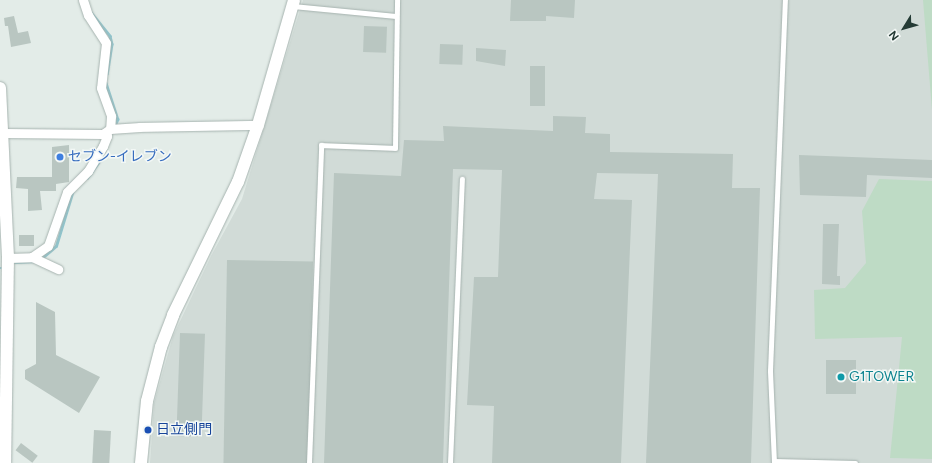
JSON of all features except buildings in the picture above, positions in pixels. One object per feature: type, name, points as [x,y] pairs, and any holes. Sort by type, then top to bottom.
[{"type":"street","points":[[32,257],[48,246],[67,192],[88,171],[103,146],[106,136],[111,130],[111,116],[101,88],[106,43],[104,35],[88,15],[83,0]]},
{"type":"street","points":[[141,463],[147,401],[161,346],[173,315],[238,182],[258,125],[294,3]]},
{"type":"street","points":[[0,88],[3,197],[8,258],[5,463]]},
{"type":"street","points":[[2,133],[258,125]]},
{"type":"street","points":[[8,258],[32,257],[58,268]]},
{"type":"lane","points":[[309,463],[322,145],[395,148],[397,0]]},
{"type":"lane","points":[[785,0],[770,371],[774,462],[855,463]]},
{"type":"lane","points":[[294,3],[396,16]]},
{"type":"lane","points":[[450,463],[462,179]]},
{"type":"shaded area","points":[[303,0],[932,0],[932,463],[150,463],[154,403],[173,336],[211,256],[242,199]]},
{"type":"green space","points":[[923,0],[932,0],[932,110]]},
{"type":"green space","points":[[879,179],[932,181],[932,459],[890,458],[902,337],[815,339],[814,290],[845,288],[866,263],[862,211]]},
{"type":"waterway","points":[[90,11],[110,36],[112,44],[107,74]]},
{"type":"waterway","points":[[106,83],[118,119],[115,126]]},
{"type":"waterway","points":[[87,178],[98,163]]},
{"type":"waterway","points":[[42,258],[56,246],[73,190]]},
{"type":"waterway","points":[[15,262],[35,261]]},
{"type":"place","name":"セブン-イレブン","points":[[60,157]]},
{"type":"place","name":"G1TOWER","points":[[841,377]]},
{"type":"place","name":"日立側門","points":[[148,430]]}]
